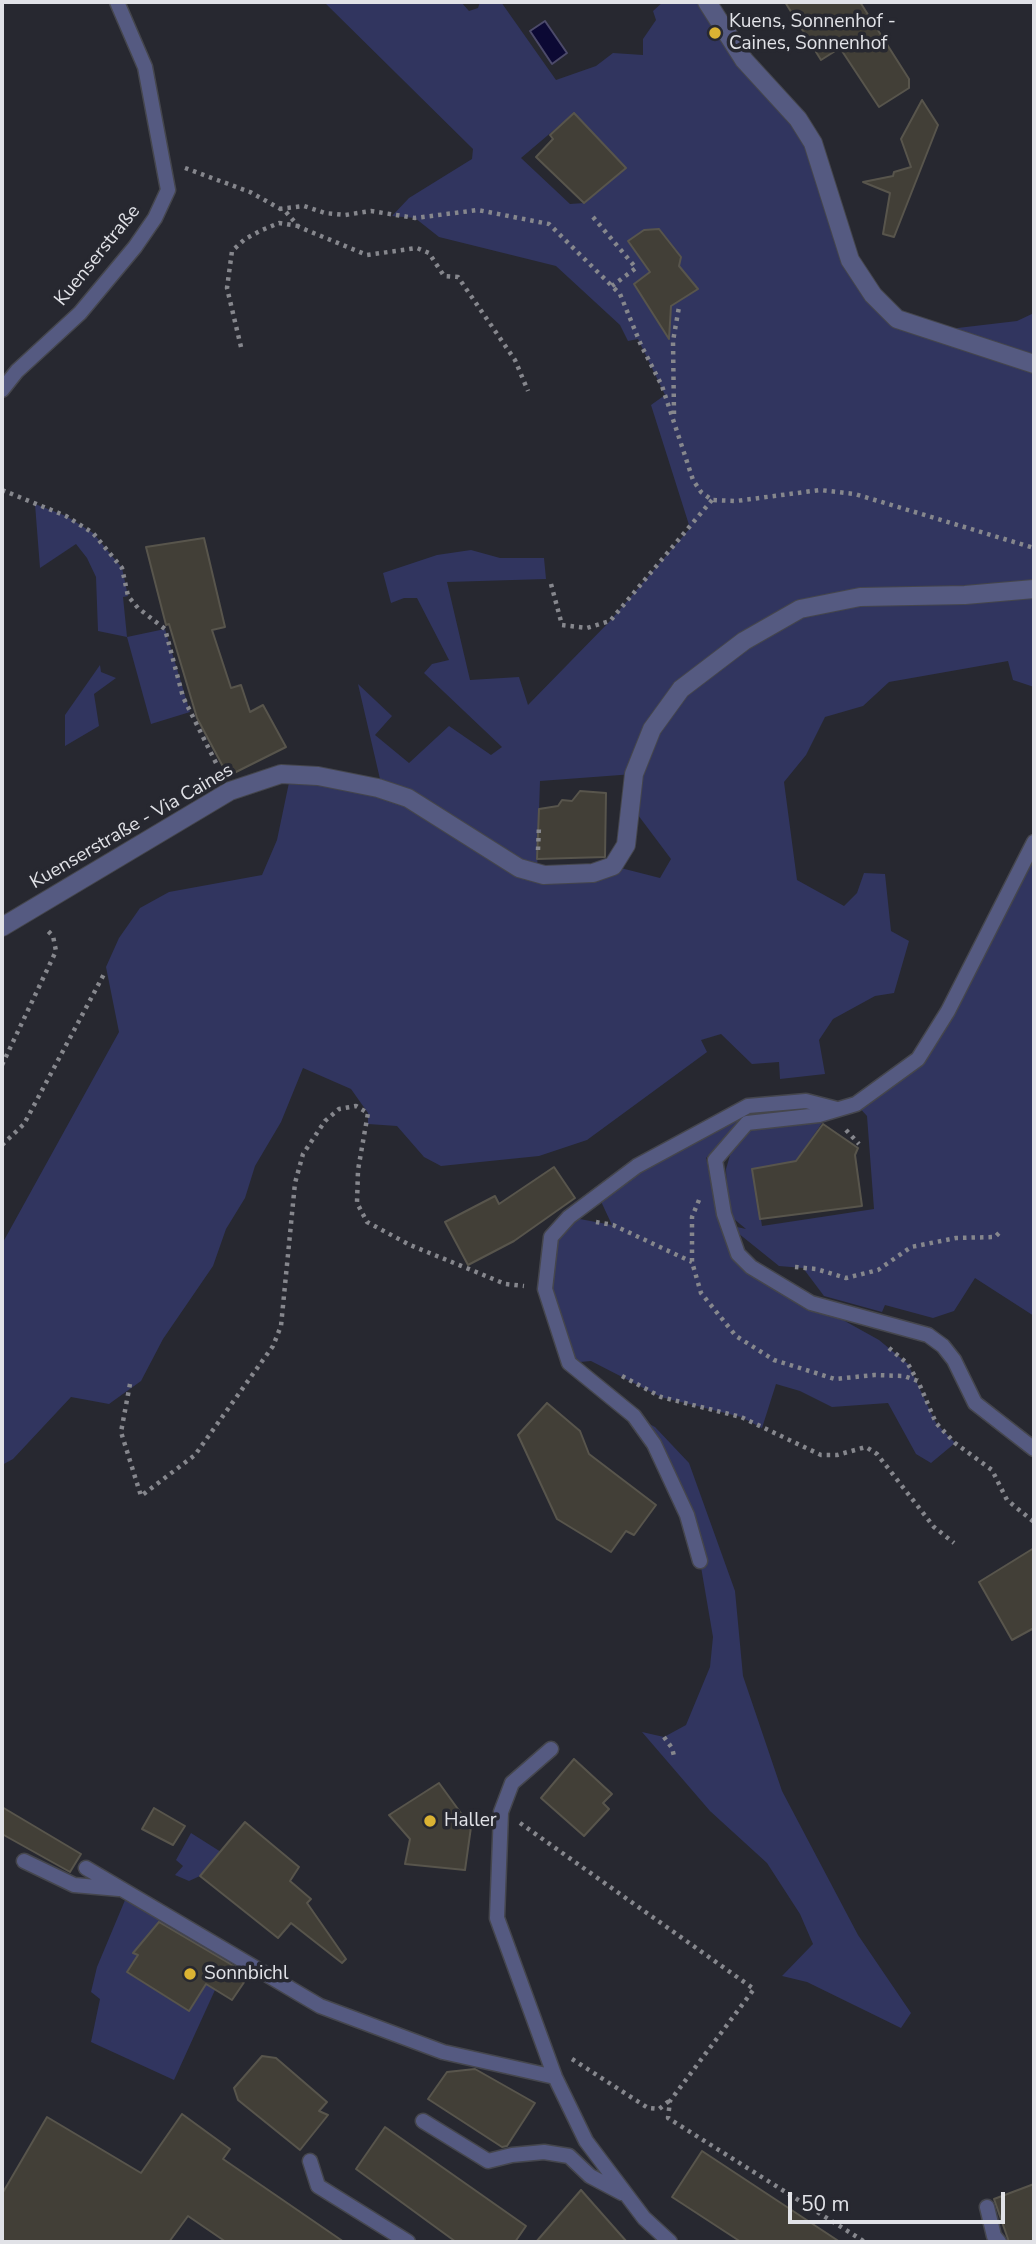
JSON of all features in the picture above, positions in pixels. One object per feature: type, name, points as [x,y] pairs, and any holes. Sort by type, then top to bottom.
[{"type":"street","points":[[707,2],[744,60],[798,119],[813,143],[850,260],[873,295],[897,319],[1034,364]]},
{"type":"street","name":"Kuenserstraße - Via Caines","points":[[2,927],[230,791],[281,774],[318,776],[379,788],[408,798],[519,868],[544,874],[593,873],[613,866],[626,845],[634,774],[652,729],[681,689],[744,641],[800,609],[860,597],[965,596],[1034,589]]},
{"type":"lane","name":"Kuenserstraße","points":[[2,390],[18,370],[80,313],[135,247],[155,218],[168,190],[145,67],[117,2]]},
{"type":"lane","points":[[1034,842],[948,1012],[918,1059],[840,1116],[819,1115],[747,1123],[715,1160],[724,1214],[738,1254],[751,1267],[811,1303],[928,1335],[943,1346],[954,1360],[975,1403],[1034,1449]]},
{"type":"lane","points":[[700,1561],[687,1515],[653,1444],[634,1416],[569,1363],[545,1289],[551,1237],[569,1217],[637,1166],[748,1106],[806,1101],[840,1116]]},
{"type":"lane","points":[[551,1749],[512,1783],[501,1812],[496,1918],[555,2077],[586,2141],[626,2196],[670,2242]]},
{"type":"lane","points":[[24,1860],[74,1885],[121,1889]]},
{"type":"lane","points":[[86,1868],[320,2006],[443,2052],[555,2077]]},
{"type":"lane","points":[[423,2121],[488,2161],[544,2152],[569,2156],[590,2176],[626,2196]]},
{"type":"lane","points":[[310,2161],[318,2186],[408,2242]]},
{"type":"lane","points":[[987,2207],[994,2236],[999,2242]]},
{"type":"path","points":[[164,165],[213,177],[279,209],[299,227]]},
{"type":"path","points":[[279,209],[304,206],[345,215],[371,211],[415,218],[478,210],[549,224],[620,294],[637,338],[662,386],[694,480],[701,492],[712,500],[736,501],[820,490],[855,494],[1034,548]]},
{"type":"path","points":[[593,217],[636,268],[612,286]]},
{"type":"path","points":[[241,347],[227,288],[232,251],[245,239],[279,223],[299,227],[367,255],[417,248],[429,253],[444,276],[458,277],[515,360],[528,391]]},
{"type":"path","points":[[674,422],[673,354],[679,307]]},
{"type":"path","points":[[2,490],[66,516],[93,533],[122,568],[128,596],[138,608],[165,629],[183,697],[217,765]]},
{"type":"path","points":[[551,584],[562,625],[587,628],[610,621],[712,500]]},
{"type":"path","points":[[2,1065],[56,951],[54,936],[25,913]]},
{"type":"path","points":[[2,1145],[24,1124],[104,974]]},
{"type":"path","points":[[130,1384],[121,1432],[141,1496],[195,1455],[273,1346],[281,1326],[295,1183],[303,1154],[325,1121],[339,1109],[356,1106],[368,1113],[358,1170],[357,1203],[368,1222],[410,1245],[505,1284],[545,1289]]},
{"type":"path","points":[[840,1116],[859,1144]]},
{"type":"path","points":[[715,1160],[692,1217],[692,1262],[701,1293],[736,1336],[774,1360],[835,1379],[874,1375],[904,1376],[918,1381],[936,1423],[955,1443],[992,1470],[1007,1500],[1034,1522]]},
{"type":"path","points":[[569,1217],[613,1225],[692,1262]]},
{"type":"path","points":[[791,1267],[817,1269],[846,1278],[878,1270],[911,1247],[956,1238],[995,1237],[1002,1230]]},
{"type":"path","points":[[619,1374],[661,1397],[741,1418],[821,1454],[838,1455],[866,1447],[877,1454],[934,1527],[954,1543]]},
{"type":"path","points":[[664,1737],[673,1748],[674,1756]]},
{"type":"path","points":[[501,1812],[531,1829],[754,1989],[670,2101],[659,2109],[648,2108],[599,2074],[543,2047]]},
{"type":"path","points":[[670,2101],[668,2118],[865,2242]]},
{"type":"shaded area","points":[[324,2],[461,2],[469,11],[478,8],[480,2],[501,2],[556,80],[596,66],[613,53],[643,55],[643,39],[656,20],[653,11],[663,2],[707,2],[798,119],[873,295],[932,331],[1017,321],[1034,313],[1034,687],[1013,680],[1008,661],[889,682],[863,706],[825,717],[806,755],[784,782],[797,880],[844,906],[857,893],[864,873],[885,874],[891,931],[909,941],[894,993],[875,996],[833,1019],[819,1040],[825,1074],[780,1079],[779,1062],[752,1064],[721,1034],[701,1040],[707,1052],[587,1140],[539,1156],[441,1166],[424,1157],[397,1126],[368,1124],[368,1113],[351,1089],[303,1068],[281,1122],[255,1166],[245,1198],[226,1229],[213,1266],[163,1339],[141,1381],[109,1404],[71,1397],[13,1459],[2,1465],[2,1244],[119,1032],[106,967],[119,938],[140,908],[169,892],[262,875],[277,840],[291,773],[378,787],[380,779],[358,684],[392,716],[375,735],[409,763],[449,726],[491,755],[502,747],[424,673],[432,664],[449,660],[417,598],[404,598],[391,603],[383,573],[437,555],[471,550],[500,558],[544,558],[546,579],[447,582],[470,680],[519,677],[528,705],[610,621],[690,528],[651,405],[665,395],[638,339],[628,341],[620,325],[556,266],[439,237],[415,218],[392,216],[409,198],[472,159],[473,149]],"holes":[[[574,113],[626,168],[584,203],[570,204],[521,158]],[[634,774],[632,807],[671,859],[660,878],[613,866],[537,872],[540,781]]]},
{"type":"shaded area","points":[[545,21],[567,53],[552,64],[530,31]]},
{"type":"shaded area","points":[[35,504],[66,516],[93,533],[122,568],[128,596],[123,597],[127,637],[98,631],[96,577],[87,558],[76,544],[40,568]]},
{"type":"shaded area","points":[[165,629],[190,712],[151,724],[127,637]]},
{"type":"shaded area","points":[[100,665],[101,672],[116,678],[94,694],[99,726],[65,746],[65,715]]},
{"type":"shaded area","points":[[1034,842],[1034,1316],[975,1278],[954,1311],[933,1318],[885,1305],[882,1312],[824,1296],[803,1268],[779,1266],[728,1225],[746,1229],[728,1214],[726,1169],[733,1145],[747,1132],[771,1124],[822,1123],[805,1148],[814,1154],[802,1176],[790,1162],[753,1169],[762,1226],[874,1209],[867,1116],[856,1104],[919,1059]]},
{"type":"shaded area","points":[[763,1106],[838,1109],[781,1118],[726,1137],[706,1158],[719,1219],[755,1277],[807,1310],[843,1320],[879,1340],[908,1364],[936,1423],[955,1443],[931,1463],[916,1454],[888,1403],[832,1407],[800,1391],[776,1384],[762,1428],[741,1417],[661,1397],[591,1361],[569,1363],[545,1289],[551,1237],[569,1217],[612,1225],[598,1195],[604,1190]]},
{"type":"shaded area","points":[[634,1416],[655,1427],[689,1463],[735,1591],[743,1676],[782,1791],[858,1935],[911,2013],[901,2028],[807,1982],[782,1976],[813,1944],[800,1914],[767,1863],[710,1811],[642,1732],[664,1737],[686,1725],[710,1667],[713,1637],[700,1561],[687,1515]]},
{"type":"shaded area","points":[[191,1833],[221,1852],[200,1876],[189,1881],[175,1875],[183,1866],[176,1860]]},
{"type":"shaded area","points":[[128,1893],[235,1956],[215,1990],[174,2080],[91,2042],[100,1999],[91,1992],[97,1967]]},
{"type":"building","points":[[785,2],[860,2],[909,79],[909,88],[879,107],[840,48],[821,60]]},
{"type":"building","points":[[922,100],[938,125],[894,237],[883,234],[890,193],[863,182],[893,176],[894,172],[911,167],[901,139]]},
{"type":"building","points":[[574,113],[626,168],[584,203],[536,157],[553,139],[550,135]]},
{"type":"building","points":[[659,229],[681,257],[679,266],[698,289],[671,306],[669,339],[634,284],[650,272],[628,241],[644,230]]},
{"type":"building","points":[[204,538],[225,627],[212,630],[231,688],[241,685],[250,712],[263,705],[286,747],[228,776],[197,718],[169,624],[166,625],[146,547]]},
{"type":"building","points":[[580,791],[606,793],[605,857],[537,859],[539,809],[558,806],[562,800],[572,801]]},
{"type":"building","points":[[823,1124],[858,1148],[855,1155],[862,1206],[760,1219],[752,1169],[796,1161]]},
{"type":"building","points":[[554,1167],[575,1198],[514,1241],[468,1265],[445,1222],[495,1196],[499,1204]]},
{"type":"building","points":[[547,1403],[580,1431],[589,1454],[656,1505],[634,1535],[626,1531],[611,1552],[557,1519],[518,1435]]},
{"type":"building","points":[[1034,1548],[1034,1628],[1012,1640],[979,1582]]},
{"type":"building","points":[[574,1759],[612,1794],[603,1803],[609,1809],[584,1836],[541,1798]]},
{"type":"building","name":"Haller","points":[[439,1783],[471,1827],[465,1870],[405,1864],[410,1839],[389,1815]]},
{"type":"building","points":[[2,1807],[81,1854],[70,1872],[2,1834]]},
{"type":"building","points":[[154,1808],[185,1826],[173,1845],[142,1829]]},
{"type":"building","points":[[245,1822],[299,1867],[290,1881],[311,1899],[307,1903],[346,1959],[342,1963],[291,1923],[278,1938],[200,1876]]},
{"type":"building","points":[[159,1922],[249,1975],[232,2000],[206,1984],[189,2011],[127,1972],[138,1955],[133,1953]]},
{"type":"building","points":[[262,2056],[276,2058],[327,2102],[319,2111],[328,2115],[300,2150],[238,2100],[234,2088]]},
{"type":"building","points":[[475,2069],[535,2103],[507,2146],[502,2147],[428,2099],[447,2072]]},
{"type":"building","points":[[182,2114],[230,2149],[223,2159],[344,2242],[226,2242],[188,2216],[169,2242],[2,2242],[2,2194],[47,2117],[141,2173]]},
{"type":"building","points":[[385,2127],[526,2226],[515,2242],[456,2242],[356,2169]]},
{"type":"building","points":[[702,2151],[840,2242],[741,2242],[672,2197]]},
{"type":"building","points":[[1034,2184],[1034,2242],[1009,2242],[994,2199]]},
{"type":"building","points":[[581,2190],[627,2242],[536,2242]]},
{"type":"place","name":"Kuens, Sonnenhof - Caines, Sonnenhof","points":[[715,33]]},
{"type":"place","name":"Haller","points":[[430,1821]]},
{"type":"place","name":"Sonnbichl","points":[[190,1974]]}]
